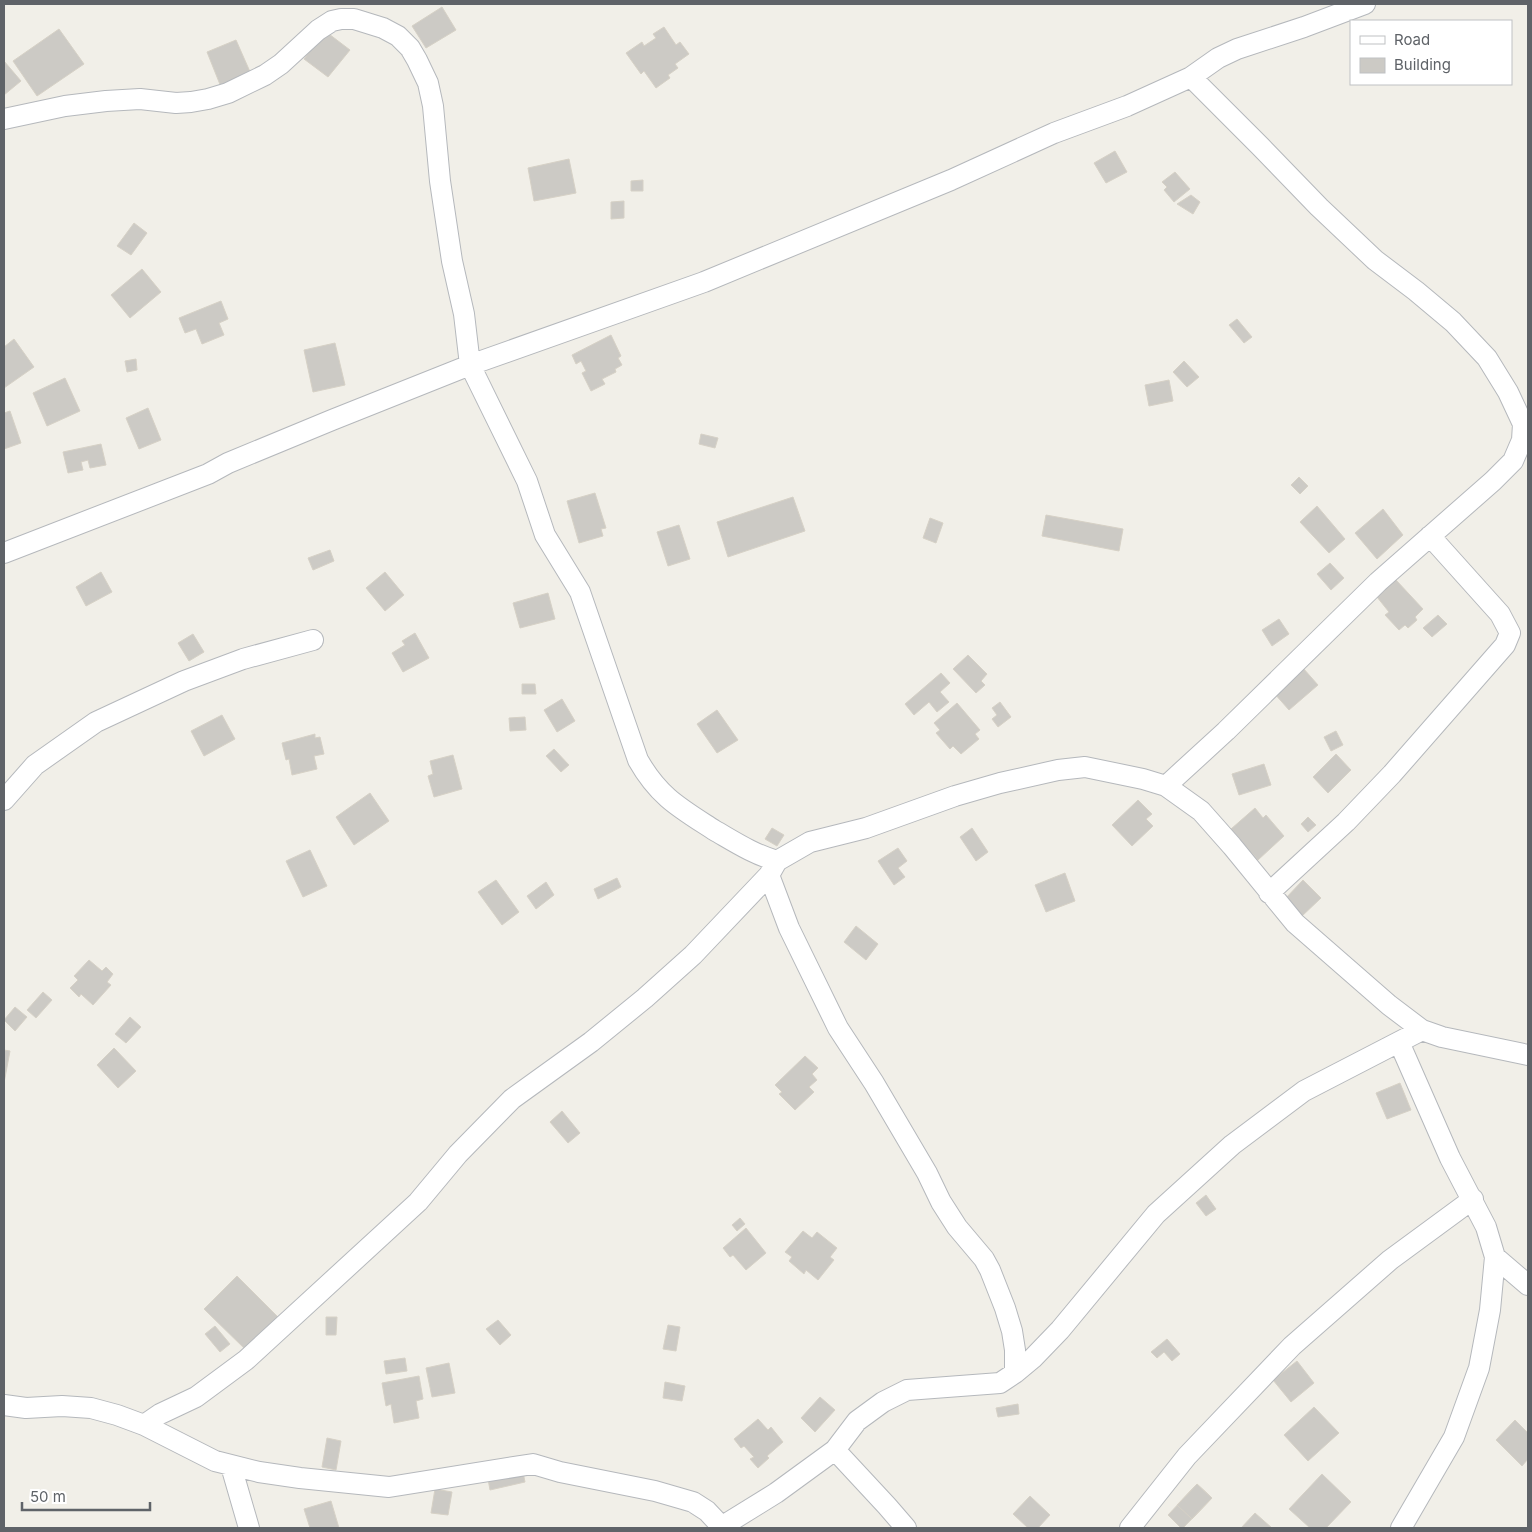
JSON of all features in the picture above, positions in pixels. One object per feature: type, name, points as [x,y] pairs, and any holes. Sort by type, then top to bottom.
[{"type":"street","points":[[4,553],[208,474],[228,463],[470,365],[704,282],[951,180],[1054,133],[1127,106],[1191,77],[1218,58],[1237,49],[1365,4]]},
{"type":"street","points":[[4,118],[65,106],[106,101],[140,99],[176,103],[208,99],[228,93],[265,75],[281,64],[318,30],[332,21],[356,11],[398,36],[410,48],[428,83],[433,106],[440,181],[452,261],[464,314],[470,365],[527,481],[545,535],[580,592],[638,760],[648,778],[673,804],[738,845],[758,855],[773,868],[789,928],[838,1028],[874,1083],[928,1173],[941,1202],[957,1226],[984,1259],[990,1270],[1012,1331],[1015,1350],[1015,1373]]},
{"type":"street","points":[[1166,786],[1226,731],[1378,582],[1494,481],[1513,461],[1522,440],[1523,424],[1508,392],[1487,358],[1453,322],[1347,234],[1191,77]]},
{"type":"street","points":[[1269,893],[1346,822],[1392,774],[1505,645],[1510,633],[1500,614],[1430,536]]},
{"type":"street","points":[[4,800],[35,765],[96,722],[184,681],[243,659],[313,640]]},
{"type":"street","points":[[144,1425],[160,1414],[196,1397],[246,1360],[411,1209],[463,1148],[512,1099],[591,1042],[645,998],[693,955],[773,868],[810,842],[866,828],[955,796],[991,786],[1058,770],[1085,767],[1143,779],[1166,786],[1201,811],[1295,923],[1389,1005],[1422,1030],[1442,1037],[1528,1055]]},
{"type":"street","points":[[4,1405],[26,1408],[62,1406],[91,1408],[118,1415],[144,1425],[214,1461],[231,1466],[300,1478],[389,1487],[533,1464],[560,1472],[654,1491],[693,1502],[707,1511],[722,1527],[836,1450],[857,1421],[883,1402],[907,1390],[1000,1382],[1015,1373],[1033,1358],[1060,1330],[1156,1214],[1232,1145],[1304,1091],[1422,1030]]},
{"type":"street","points":[[1399,1042],[1450,1158],[1486,1227],[1495,1257],[1490,1310],[1479,1368],[1454,1437],[1401,1528]]},
{"type":"street","points":[[1130,1528],[1187,1456],[1292,1346],[1390,1260],[1473,1199]]},
{"type":"street","points":[[1495,1257],[1528,1285]]},
{"type":"street","points":[[836,1450],[906,1528]]},
{"type":"street","points":[[231,1466],[249,1528]]},
{"type":"building","points":[[442,7],[456,30],[426,48],[412,26]]},
{"type":"building","points":[[664,27],[676,45],[680,42],[689,54],[675,64],[678,68],[668,75],[670,78],[656,88],[644,71],[641,74],[626,53],[642,42],[644,46],[656,38],[653,34]]},
{"type":"building","points":[[59,29],[84,64],[37,96],[13,61]]},
{"type":"building","points":[[325,31],[350,50],[328,77],[304,59]]},
{"type":"building","points":[[236,40],[251,74],[221,87],[207,52]]},
{"type":"building","points":[[4,61],[21,81],[4,95]]},
{"type":"building","points":[[1115,151],[1127,172],[1106,183],[1094,163]]},
{"type":"building","points":[[569,159],[576,193],[534,201],[528,168]]},
{"type":"building","points":[[1175,172],[1190,189],[1174,202],[1164,190],[1167,187],[1162,182]]},
{"type":"building","points":[[643,180],[643,191],[631,191],[631,181]]},
{"type":"building","points":[[1191,195],[1200,202],[1193,214],[1177,204]]},
{"type":"building","points":[[624,201],[624,218],[611,219],[611,202]]},
{"type":"building","points":[[134,223],[147,233],[131,255],[117,246]]},
{"type":"building","points":[[142,269],[161,292],[130,318],[111,295]]},
{"type":"building","points":[[221,301],[228,319],[219,323],[224,335],[202,344],[196,329],[185,333],[179,318]]},
{"type":"building","points":[[1237,319],[1252,337],[1244,343],[1229,325]]},
{"type":"building","points":[[611,335],[621,356],[618,358],[622,365],[615,369],[616,372],[602,379],[605,384],[591,391],[582,373],[586,371],[581,361],[576,364],[572,355]]},
{"type":"building","points":[[14,339],[34,367],[4,388],[4,347]]},
{"type":"building","points":[[335,343],[345,385],[313,392],[304,350]]},
{"type":"building","points":[[136,359],[137,370],[127,372],[125,361]]},
{"type":"building","points":[[1184,361],[1199,377],[1187,387],[1173,372]]},
{"type":"building","points":[[65,378],[80,411],[47,426],[33,393]]},
{"type":"building","points":[[1169,380],[1173,401],[1149,406],[1145,385]]},
{"type":"building","points":[[148,408],[161,440],[139,449],[126,418]]},
{"type":"building","points":[[10,411],[21,443],[4,449],[4,413]]},
{"type":"building","points":[[701,434],[718,438],[715,448],[699,444]]},
{"type":"building","points":[[101,444],[106,465],[90,468],[88,460],[81,462],[83,470],[68,473],[63,452]]},
{"type":"building","points":[[1299,477],[1308,486],[1300,494],[1291,485]]},
{"type":"building","points":[[595,493],[606,528],[601,529],[603,536],[579,543],[567,501]]},
{"type":"building","points":[[793,497],[805,531],[728,557],[717,522]]},
{"type":"building","points":[[1317,506],[1345,539],[1329,553],[1300,522]]},
{"type":"building","points":[[1383,509],[1403,535],[1377,559],[1355,533]]},
{"type":"building","points":[[1046,515],[1123,529],[1119,551],[1042,536]]},
{"type":"building","points":[[930,518],[943,523],[936,543],[923,538]]},
{"type":"building","points":[[679,525],[690,559],[668,566],[657,532]]},
{"type":"building","points":[[330,550],[334,561],[313,570],[308,558]]},
{"type":"building","points":[[1330,563],[1344,578],[1331,590],[1317,574]]},
{"type":"building","points":[[101,572],[112,592],[86,606],[76,587]]},
{"type":"building","points":[[385,572],[404,595],[385,611],[366,588]]},
{"type":"building","points":[[1396,580],[1423,609],[1415,617],[1417,620],[1408,628],[1405,625],[1399,630],[1385,615],[1389,612],[1377,597]]},
{"type":"building","points":[[548,593],[555,619],[520,628],[513,603]]},
{"type":"building","points":[[1438,615],[1447,624],[1432,637],[1423,628]]},
{"type":"building","points":[[1279,619],[1289,634],[1272,646],[1262,630]]},
{"type":"building","points":[[415,633],[429,658],[403,672],[392,653],[405,645],[402,641]]},
{"type":"building","points":[[193,634],[204,652],[189,661],[178,643]]},
{"type":"building","points":[[968,655],[987,674],[981,681],[985,685],[976,693],[953,669]]},
{"type":"building","points":[[1303,668],[1318,685],[1289,710],[1274,693]]},
{"type":"building","points":[[941,673],[950,683],[940,692],[949,702],[937,712],[929,702],[914,715],[905,704]]},
{"type":"building","points":[[522,684],[535,684],[536,694],[522,694]]},
{"type":"building","points":[[562,699],[575,721],[557,732],[544,710]]},
{"type":"building","points":[[1000,702],[1011,717],[998,727],[992,719],[997,715],[992,708]]},
{"type":"building","points":[[957,703],[980,730],[975,734],[979,739],[961,754],[953,746],[950,749],[936,733],[940,730],[934,723]]},
{"type":"building","points":[[717,710],[738,740],[717,753],[697,724]]},
{"type":"building","points":[[222,715],[235,739],[204,756],[191,731]]},
{"type":"building","points":[[525,717],[526,730],[510,731],[509,718]]},
{"type":"building","points":[[1336,731],[1343,745],[1331,751],[1324,737]]},
{"type":"building","points":[[315,734],[315,738],[320,737],[324,754],[314,756],[317,769],[292,775],[289,759],[286,760],[282,743]]},
{"type":"building","points":[[554,749],[569,765],[561,772],[546,756]]},
{"type":"building","points":[[1336,754],[1351,770],[1328,793],[1313,777]]},
{"type":"building","points":[[453,755],[462,789],[434,797],[428,776],[433,774],[430,761]]},
{"type":"building","points":[[1264,764],[1271,785],[1239,795],[1232,774]]},
{"type":"building","points":[[370,793],[389,821],[354,845],[336,817]]},
{"type":"building","points":[[1138,800],[1152,814],[1146,819],[1153,826],[1132,846],[1112,825]]},
{"type":"building","points":[[1255,808],[1263,818],[1266,815],[1284,836],[1258,860],[1231,829]]},
{"type":"building","points":[[1308,817],[1316,825],[1308,832],[1301,824]]},
{"type":"building","points":[[772,828],[784,835],[777,846],[765,839]]},
{"type":"building","points":[[972,828],[988,852],[976,861],[960,837]]},
{"type":"building","points":[[898,848],[907,861],[898,868],[905,877],[894,885],[878,861]]},
{"type":"building","points":[[310,850],[327,886],[303,897],[286,861]]},
{"type":"building","points":[[1065,873],[1075,901],[1046,912],[1035,885]]},
{"type":"building","points":[[617,878],[621,887],[598,899],[594,889]]},
{"type":"building","points":[[496,880],[519,912],[502,925],[478,892]]},
{"type":"building","points":[[1303,880],[1321,898],[1301,917],[1284,900]]},
{"type":"building","points":[[546,882],[554,895],[536,909],[527,896]]},
{"type":"building","points":[[856,926],[878,944],[866,960],[844,942]]},
{"type":"building","points":[[89,960],[102,971],[106,967],[113,974],[107,982],[111,985],[93,1005],[81,994],[79,997],[70,988],[78,980],[74,976]]},
{"type":"building","points":[[43,992],[52,1000],[36,1018],[27,1010]]},
{"type":"building","points":[[15,1007],[27,1017],[15,1031],[4,1020]]},
{"type":"building","points":[[130,1017],[141,1027],[126,1043],[115,1034]]},
{"type":"building","points":[[114,1048],[136,1071],[118,1088],[97,1065]]},
{"type":"building","points":[[4,1050],[10,1051],[4,1083]]},
{"type":"building","points":[[805,1056],[818,1068],[812,1074],[817,1080],[809,1087],[814,1092],[795,1110],[779,1094],[782,1092],[775,1085]]},
{"type":"building","points":[[1400,1083],[1411,1110],[1387,1119],[1376,1093]]},
{"type":"building","points":[[562,1111],[580,1133],[568,1143],[550,1122]]},
{"type":"building","points":[[1206,1195],[1216,1209],[1206,1216],[1196,1203]]},
{"type":"building","points":[[740,1218],[745,1224],[737,1231],[732,1225]]},
{"type":"building","points":[[746,1228],[766,1253],[746,1270],[733,1255],[730,1257],[723,1248]]},
{"type":"building","points":[[803,1231],[812,1238],[817,1232],[837,1248],[830,1257],[834,1260],[818,1280],[806,1270],[804,1274],[789,1261],[792,1257],[785,1252]]},
{"type":"building","points":[[237,1276],[280,1319],[248,1352],[204,1309]]},
{"type":"building","points":[[326,1317],[337,1317],[336,1335],[326,1335]]},
{"type":"building","points":[[498,1320],[511,1335],[500,1345],[486,1329]]},
{"type":"building","points":[[668,1325],[680,1327],[676,1351],[663,1349]]},
{"type":"building","points":[[215,1326],[230,1344],[220,1352],[205,1334]]},
{"type":"building","points":[[1167,1339],[1180,1354],[1172,1361],[1164,1352],[1157,1358],[1151,1352]]},
{"type":"building","points":[[405,1358],[407,1371],[386,1374],[384,1361]]},
{"type":"building","points":[[1297,1361],[1314,1383],[1291,1402],[1273,1380]]},
{"type":"building","points":[[449,1363],[455,1393],[432,1397],[426,1368]]},
{"type":"building","points":[[419,1376],[423,1399],[416,1401],[419,1418],[394,1423],[391,1404],[386,1406],[382,1383]]},
{"type":"building","points":[[665,1382],[685,1386],[682,1401],[663,1398]]},
{"type":"building","points":[[820,1397],[835,1410],[815,1432],[801,1418]]},
{"type":"building","points":[[1018,1404],[1019,1414],[998,1417],[996,1408]]},
{"type":"building","points":[[1314,1407],[1339,1433],[1308,1461],[1284,1435]]},
{"type":"building","points":[[758,1419],[768,1430],[771,1427],[783,1442],[767,1456],[769,1458],[758,1468],[750,1459],[754,1457],[744,1446],[741,1448],[734,1439]]},
{"type":"building","points":[[1515,1420],[1528,1433],[1528,1459],[1522,1466],[1496,1440]]},
{"type":"building","points":[[327,1438],[341,1441],[336,1470],[322,1467]]},
{"type":"building","points":[[523,1472],[525,1482],[490,1490],[488,1479]]},
{"type":"building","points":[[1322,1474],[1351,1502],[1326,1528],[1310,1528],[1289,1509]]},
{"type":"building","points":[[1197,1484],[1212,1498],[1181,1528],[1168,1515]]},
{"type":"building","points":[[1197,1484],[1212,1498],[1192,1519],[1177,1505]]},
{"type":"building","points":[[435,1489],[452,1492],[448,1515],[431,1513]]},
{"type":"building","points":[[1030,1496],[1050,1515],[1038,1528],[1028,1528],[1013,1514]]},
{"type":"building","points":[[331,1501],[339,1528],[310,1528],[304,1509]]},
{"type":"building","points":[[1255,1513],[1272,1528],[1241,1528]]}]
